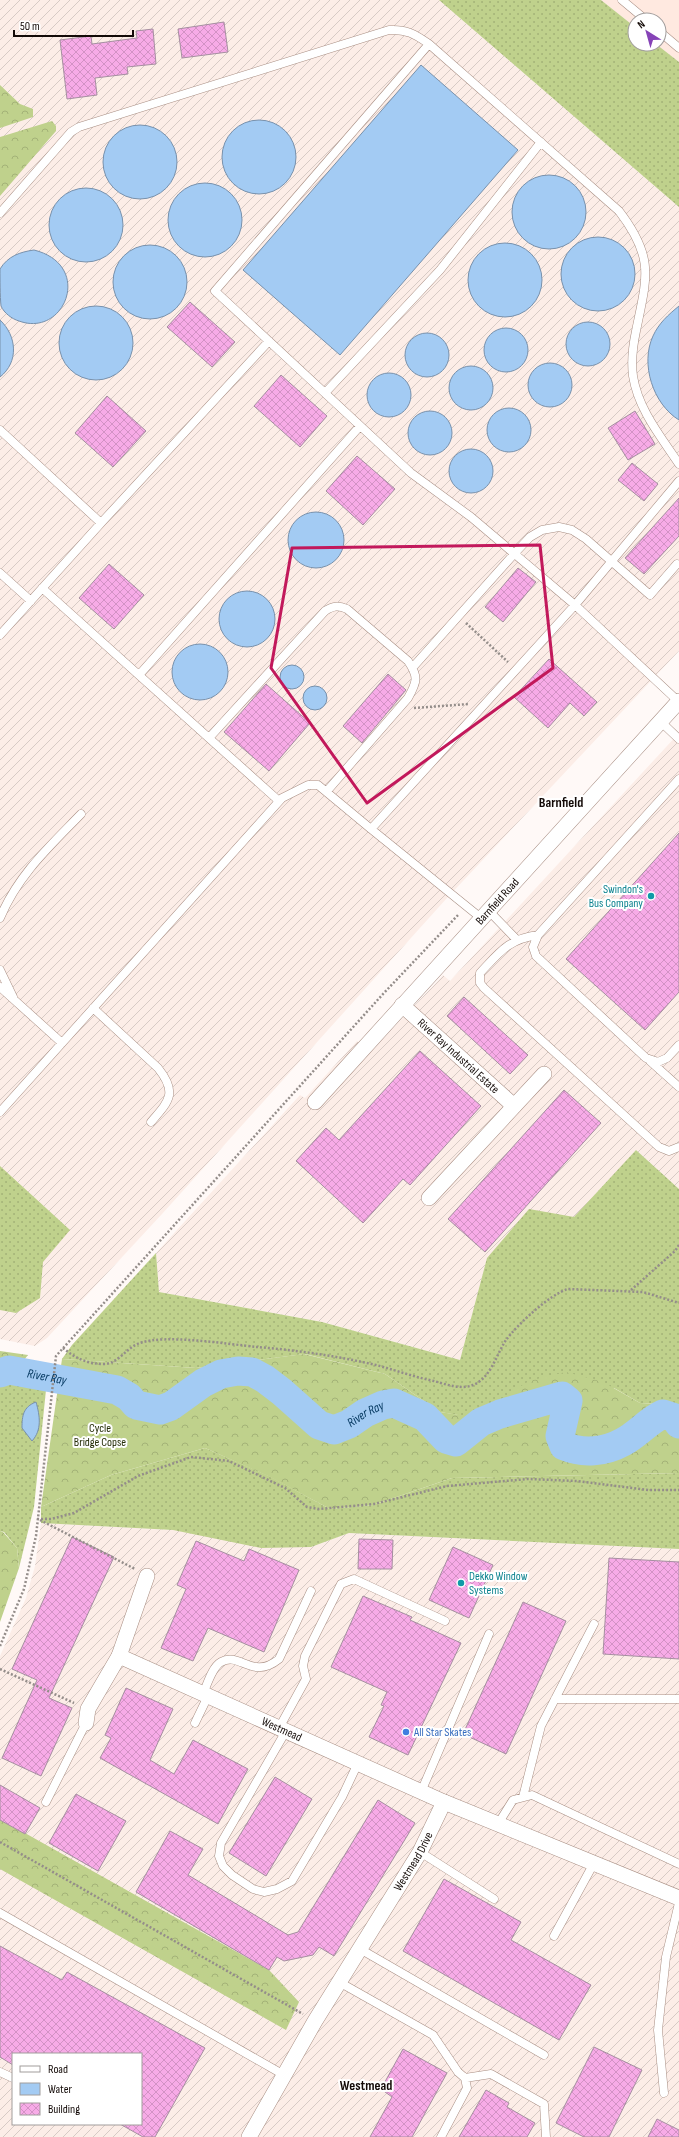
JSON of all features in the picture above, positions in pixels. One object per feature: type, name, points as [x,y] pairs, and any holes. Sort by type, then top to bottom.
[{"type":"street","name":"Barnfield Road","points":[[314,1102],[679,701]]},
{"type":"street","name":"River Ray Industrial Estate","points":[[402,1005],[514,1106]]},
{"type":"street","points":[[429,1198],[544,1074]]},
{"type":"street","points":[[87,1716],[119,1656],[147,1576]]},
{"type":"street","name":"Westmead","points":[[119,1656],[444,1802]]},
{"type":"street","points":[[444,1802],[679,1898]]},
{"type":"street","name":"Westmead Drive","points":[[249,2137],[315,2021],[420,1852],[444,1802]]},
{"type":"lane","points":[[622,0],[636,12]]},
{"type":"lane","points":[[0,213],[71,132],[79,127],[389,30],[403,29],[415,34],[429,44],[619,211],[631,228],[640,244],[645,261],[646,281],[632,357],[633,375],[637,395],[645,411],[679,464]]},
{"type":"lane","points":[[667,38],[679,48]]},
{"type":"lane","points":[[429,44],[215,291],[411,473],[471,517],[575,605],[679,701]]},
{"type":"lane","points":[[325,393],[440,270],[541,142]]},
{"type":"lane","points":[[0,635],[100,523],[269,341]]},
{"type":"lane","points":[[139,675],[360,426]]},
{"type":"lane","points":[[0,430],[100,523]]},
{"type":"lane","points":[[372,829],[575,605],[679,481]]},
{"type":"lane","points":[[412,667],[514,554],[530,538],[542,530],[559,527],[572,530],[582,536],[650,595],[677,564]]},
{"type":"lane","points":[[0,573],[31,601]]},
{"type":"lane","points":[[42,588],[279,801]]},
{"type":"lane","points":[[209,738],[325,611],[339,605],[347,609],[408,661],[416,672],[416,684],[408,698],[327,791]]},
{"type":"lane","points":[[660,722],[679,739]]},
{"type":"lane","points":[[679,779],[538,935],[533,947],[536,956],[679,1087]]},
{"type":"lane","points":[[0,1112],[279,801],[308,785],[318,785],[327,791],[467,906],[484,914],[517,940]]},
{"type":"lane","points":[[0,918],[9,896],[23,875],[81,814]]},
{"type":"lane","points":[[538,935],[517,940],[503,948],[480,973],[480,983],[659,1147],[669,1151],[679,1147]]},
{"type":"lane","points":[[0,970],[16,1001]]},
{"type":"lane","points":[[0,987],[62,1043]]},
{"type":"lane","points":[[93,1008],[158,1068],[167,1079],[171,1090],[167,1103],[151,1122]]},
{"type":"lane","points":[[646,1058],[658,1062],[667,1058],[679,1045]]},
{"type":"lane","points":[[358,1763],[342,1797],[292,1881],[277,1889],[264,1892],[253,1889],[223,1866],[219,1856],[221,1844],[283,1730],[306,1679],[303,1666],[305,1656],[341,1584],[354,1579],[445,1621]]},
{"type":"lane","points":[[196,1723],[216,1668],[221,1662],[232,1659],[260,1668],[270,1666],[279,1659],[311,1591]]},
{"type":"lane","points":[[523,1797],[541,1726],[594,1624]]},
{"type":"lane","points":[[421,1792],[489,1634]]},
{"type":"lane","points":[[555,1699],[679,1699]]},
{"type":"lane","points":[[46,1802],[87,1716]]},
{"type":"lane","points":[[498,1824],[513,1800],[532,1795],[679,1864]]},
{"type":"lane","points":[[420,1852],[494,1899]]},
{"type":"lane","points":[[554,1936],[594,1863]]},
{"type":"lane","points":[[664,2093],[658,2030],[666,1957],[679,1902]]},
{"type":"lane","points":[[0,1913],[284,2075]]},
{"type":"lane","points":[[360,1949],[544,2055]]},
{"type":"lane","points":[[339,1982],[433,2035],[458,2072],[465,2078],[467,2088],[441,2137]]},
{"type":"lane","points":[[0,2072],[12,2078]]},
{"type":"lane","points":[[465,2078],[491,2074],[544,2104],[546,2137]]},
{"type":"path","points":[[458,616],[516,670]]},
{"type":"path","points":[[398,710],[486,702]]},
{"type":"path","points":[[0,1646],[24,1589],[36,1536],[54,1359],[383,994],[467,906]]},
{"type":"path","points":[[630,1290],[675,1251],[679,1245]]},
{"type":"path","points":[[63,1348],[82,1360],[106,1364],[112,1362],[139,1343],[148,1341],[196,1341],[262,1347],[343,1358],[376,1365],[425,1380],[465,1387],[473,1385],[486,1375],[513,1331],[551,1296],[568,1289],[630,1290],[643,1292],[679,1303]]},
{"type":"path","points":[[37,1519],[51,1519],[74,1513],[138,1476],[191,1457],[229,1461],[285,1488],[307,1506],[319,1509],[374,1504],[447,1486],[528,1479],[577,1481],[649,1490],[679,1490]]},
{"type":"path","points":[[37,1519],[114,1557],[147,1576]]},
{"type":"path","points":[[0,1669],[87,1716]]},
{"type":"path","points":[[0,1842],[315,2021]]},
{"type":"highlighted area","points":[[540,545],[553,668],[367,803],[271,668],[292,548]]},
{"type":"shaded area","points":[[0,0],[439,0],[679,207],[679,651],[447,898],[162,1214],[47,1338],[35,1346],[0,1339]]},
{"type":"shaded area","points":[[601,0],[679,0],[679,62],[666,52],[667,12],[627,12],[627,21]]},
{"type":"shaded area","points":[[679,733],[679,1189],[636,1150],[574,1218],[487,1258],[460,1360],[322,1322],[159,1292],[156,1253],[300,1095],[305,1098],[357,1041],[371,1052],[443,975],[450,981]]},
{"type":"shaded area","name":"Westmead","points":[[41,1523],[173,1530],[311,1547],[349,1533],[679,1549],[679,2137],[0,2137],[0,1656],[26,1598],[35,1566]]},
{"type":"green space","points":[[439,0],[601,0],[627,21],[627,52],[666,52],[679,62],[679,207]]},
{"type":"green space","points":[[0,85],[20,104],[33,109],[33,117],[0,128]]},
{"type":"green space","points":[[52,121],[56,126],[56,131],[0,196],[0,137]]},
{"type":"green space","points":[[636,1150],[679,1189],[679,1405],[640,1403],[614,1388],[456,1425],[458,1415],[440,1412],[385,1374],[305,1354],[196,1368],[62,1359],[72,1345],[156,1253],[159,1292],[322,1322],[460,1360],[487,1258],[529,1209],[574,1217]]},
{"type":"green space","points":[[0,1166],[70,1230],[43,1262],[40,1298],[16,1313],[0,1310]]},
{"type":"green space","points":[[0,1351],[28,1355],[24,1360],[0,1369]]},
{"type":"green space","name":"Cycle Bridge Copse","points":[[304,1354],[385,1374],[440,1412],[473,1417],[529,1381],[566,1372],[603,1382],[640,1403],[679,1405],[679,1473],[452,1478],[373,1505],[330,1509],[268,1476],[205,1448],[111,1475],[41,1507],[62,1359],[196,1368]]},
{"type":"green space","points":[[16,1375],[47,1380],[34,1507],[19,1568],[17,1548],[4,1532],[0,1531],[0,1378]]},
{"type":"green space","points":[[205,1448],[269,1476],[330,1509],[373,1505],[452,1478],[679,1473],[679,1549],[349,1533],[311,1547],[261,1548],[173,1530],[41,1523],[41,1507],[111,1475]]},
{"type":"green space","points":[[0,1531],[3,1532],[17,1548],[19,1568],[0,1622]]},
{"type":"green space","points":[[0,1819],[269,1970],[299,2002],[286,2030],[0,1869]]},
{"type":"water","points":[[421,65],[518,150],[340,355],[243,270]]},
{"type":"water","points":[[259,120],[273,123],[285,131],[293,143],[296,157],[293,171],[285,183],[273,191],[259,194],[245,191],[233,183],[225,171],[222,157],[225,143],[233,131],[245,123]]},
{"type":"water","points":[[140,125],[154,128],[166,136],[174,148],[177,162],[174,176],[166,188],[154,196],[140,199],[126,196],[114,188],[106,176],[103,162],[106,148],[114,136],[126,128]]},
{"type":"water","points":[[549,175],[563,178],[575,186],[583,198],[586,212],[583,226],[575,238],[563,246],[549,249],[535,246],[523,238],[515,226],[512,212],[515,198],[523,186],[535,178]]},
{"type":"water","points":[[205,183],[219,186],[231,194],[239,206],[242,220],[239,234],[231,246],[219,254],[205,257],[191,254],[179,246],[171,234],[168,220],[171,206],[179,194],[191,186]]},
{"type":"water","points":[[86,188],[100,191],[112,199],[120,211],[123,225],[120,239],[112,251],[100,259],[86,262],[72,259],[60,251],[52,239],[49,225],[52,211],[60,199],[72,191]]},
{"type":"water","points":[[598,237],[612,240],[624,248],[632,260],[635,274],[632,288],[624,300],[612,308],[598,311],[584,308],[572,300],[564,288],[561,274],[564,260],[572,248],[584,240]]},
{"type":"water","points":[[505,243],[519,246],[531,254],[539,266],[542,280],[539,294],[531,306],[519,314],[505,317],[491,314],[479,306],[471,294],[468,280],[471,266],[479,254],[491,246]]},
{"type":"water","points":[[150,245],[164,248],[176,256],[184,268],[187,282],[184,296],[176,308],[164,316],[150,319],[136,316],[124,308],[116,296],[113,282],[116,268],[124,256],[136,248]]},
{"type":"water","points":[[34,250],[52,258],[63,270],[68,284],[66,298],[60,310],[49,319],[35,323],[19,321],[11,317],[2,309],[0,288],[0,269],[3,265],[15,255]]},
{"type":"water","points":[[96,306],[110,309],[122,317],[130,329],[133,343],[130,357],[122,369],[110,377],[96,380],[82,377],[70,369],[62,357],[59,343],[62,329],[70,317],[82,309]]},
{"type":"water","points":[[679,306],[679,420],[662,404],[656,394],[651,382],[648,359],[649,347],[655,331]]},
{"type":"water","points":[[0,320],[6,326],[10,334],[14,349],[10,364],[0,377]]},
{"type":"water","points":[[588,322],[600,326],[606,332],[610,344],[606,356],[600,362],[588,366],[576,362],[570,356],[566,344],[570,332],[576,326]]},
{"type":"water","points":[[506,328],[518,332],[524,338],[528,350],[524,362],[518,368],[506,372],[494,368],[488,362],[484,350],[488,338],[494,332]]},
{"type":"water","points":[[427,333],[439,337],[445,343],[449,355],[445,367],[439,373],[427,377],[415,373],[409,367],[405,355],[409,343],[415,337]]},
{"type":"water","points":[[550,363],[562,367],[568,373],[572,385],[568,397],[562,403],[550,407],[538,403],[532,397],[528,385],[532,373],[538,367]]},
{"type":"water","points":[[471,366],[483,370],[489,376],[493,388],[489,400],[483,406],[471,410],[459,406],[453,400],[449,388],[453,376],[459,370]]},
{"type":"water","points":[[389,373],[401,377],[407,383],[411,395],[407,407],[401,413],[389,417],[377,413],[371,407],[367,395],[371,383],[377,377]]},
{"type":"water","points":[[509,408],[521,412],[527,418],[531,430],[527,442],[521,448],[509,452],[497,448],[491,442],[487,430],[491,418],[497,412]]},
{"type":"water","points":[[430,411],[442,415],[448,421],[452,433],[448,445],[442,451],[430,455],[418,451],[412,445],[408,433],[412,421],[418,415]]},
{"type":"water","points":[[471,449],[483,453],[489,459],[493,471],[489,483],[483,489],[471,493],[459,489],[453,483],[449,471],[453,459],[459,453]]},
{"type":"water","points":[[316,512],[327,514],[336,520],[342,529],[344,540],[342,551],[336,560],[327,566],[316,568],[305,566],[296,560],[290,551],[288,540],[290,529],[296,520],[305,514]]},
{"type":"water","points":[[247,591],[258,593],[267,599],[273,608],[275,619],[273,630],[267,639],[258,645],[247,647],[236,645],[227,639],[221,630],[219,619],[221,608],[227,599],[236,593]]},
{"type":"water","points":[[200,644],[211,646],[220,652],[226,661],[228,672],[226,683],[220,692],[211,698],[200,700],[189,698],[180,692],[174,683],[172,672],[174,661],[180,652],[189,646]]},
{"type":"water","points":[[292,665],[301,668],[304,677],[301,686],[292,689],[283,686],[280,677],[283,668]]},
{"type":"water","points":[[310,686],[320,686],[327,693],[327,703],[320,710],[310,710],[303,703],[303,693]]},
{"type":"water","points":[[36,1402],[39,1428],[32,1441],[22,1428],[22,1420],[24,1412],[28,1406]]},
{"type":"building","points":[[224,22],[228,52],[182,58],[178,29]]},
{"type":"building","points":[[153,29],[156,64],[127,67],[128,74],[95,78],[97,95],[67,99],[60,40],[91,36],[92,44],[137,38],[136,31]]},
{"type":"building","points":[[190,302],[235,342],[212,367],[167,327]]},
{"type":"building","points":[[281,375],[327,416],[300,447],[254,406]]},
{"type":"building","points":[[107,396],[146,431],[113,467],[75,433]]},
{"type":"building","points":[[635,411],[655,444],[628,460],[608,428]]},
{"type":"building","points":[[357,456],[395,489],[363,525],[326,491]]},
{"type":"building","points":[[632,463],[658,484],[644,501],[618,480]]},
{"type":"building","points":[[679,498],[679,536],[644,574],[625,558]]},
{"type":"building","points":[[109,564],[144,595],[114,629],[79,598]]},
{"type":"building","points":[[518,568],[536,582],[503,622],[485,607]]},
{"type":"building","points":[[549,659],[597,702],[584,716],[570,703],[548,728],[514,697]]},
{"type":"building","points":[[388,674],[406,690],[362,743],[343,726]]},
{"type":"building","points":[[266,684],[310,723],[269,771],[224,732]]},
{"type":"building","name":"Swindon's Bus Company","points":[[679,833],[679,992],[645,1030],[566,959]]},
{"type":"building","points":[[464,997],[528,1055],[510,1074],[447,1016]]},
{"type":"building","points":[[420,1051],[481,1106],[410,1185],[403,1179],[363,1223],[296,1161],[326,1128],[339,1140]]},
{"type":"building","points":[[564,1090],[601,1123],[485,1252],[448,1219]]},
{"type":"building","points":[[72,1537],[114,1557],[49,1698],[72,1708],[41,1776],[2,1758],[37,1680],[12,1669]]},
{"type":"building","points":[[359,1539],[393,1540],[392,1569],[358,1569]]},
{"type":"building","points":[[196,1541],[244,1561],[249,1549],[299,1570],[264,1652],[208,1628],[193,1661],[161,1648],[186,1589],[177,1585]]},
{"type":"building","name":"Dekko Window Systems","points":[[453,1547],[493,1565],[469,1618],[429,1600]]},
{"type":"building","points":[[609,1558],[679,1562],[679,1659],[603,1654]]},
{"type":"building","points":[[363,1596],[412,1617],[410,1620],[461,1643],[408,1755],[369,1737],[384,1706],[381,1705],[387,1692],[331,1667]]},
{"type":"building","points":[[523,1602],[566,1621],[506,1754],[463,1734]]},
{"type":"building","points":[[126,1688],[173,1709],[150,1760],[174,1774],[193,1740],[248,1769],[218,1824],[100,1758],[111,1738],[105,1735]]},
{"type":"building","points":[[275,1777],[312,1799],[266,1876],[229,1853]]},
{"type":"building","points":[[0,1785],[40,1808],[25,1834],[0,1820]]},
{"type":"building","points":[[76,1794],[126,1821],[98,1871],[49,1843]]},
{"type":"building","points":[[378,1800],[415,1823],[334,1956],[319,1947],[313,1955],[284,1961],[277,1957],[269,1970],[136,1892],[170,1831],[203,1849],[188,1875],[288,1935],[298,1932]]},
{"type":"building","points":[[444,1879],[521,1922],[511,1940],[591,1985],[559,2040],[403,1951]]},
{"type":"building","points":[[0,1946],[62,1980],[67,1972],[205,2048],[155,2137],[143,2137],[122,2125],[142,2125],[142,2053],[12,2053],[12,2064],[0,2057]]},
{"type":"building","points":[[594,2047],[642,2070],[609,2137],[584,2137],[556,2123]]},
{"type":"building","points":[[403,2049],[447,2073],[412,2137],[370,2137],[392,2097],[381,2089]]},
{"type":"building","points":[[486,2090],[509,2103],[507,2107],[535,2123],[527,2137],[459,2137]]},
{"type":"building","points":[[657,2119],[679,2130],[679,2137],[648,2137]]},
{"type":"waterway","name":"River Ray","points":[[0,1373],[9,1370],[117,1390],[129,1397],[136,1405],[160,1410],[171,1406],[203,1383],[221,1374],[238,1371],[252,1372],[265,1379],[282,1392],[319,1425],[334,1430],[349,1424],[365,1413],[383,1405],[394,1403],[425,1417],[446,1439],[456,1442],[481,1422],[500,1414],[562,1396],[568,1401],[560,1436],[564,1446],[571,1449],[594,1451],[609,1448],[628,1439],[663,1414],[675,1418],[679,1424]]},
{"type":"place","name":"Swindon's Bus Company","points":[[651,896]]},
{"type":"place","name":"Dekko Window Systems","points":[[461,1583]]},
{"type":"place","name":"All Star Skates","points":[[406,1732]]},
{"type":"district","name":"Barnfield","points":[[561,802]]},
{"type":"district","name":"Westmead","points":[[366,2085]]}]
